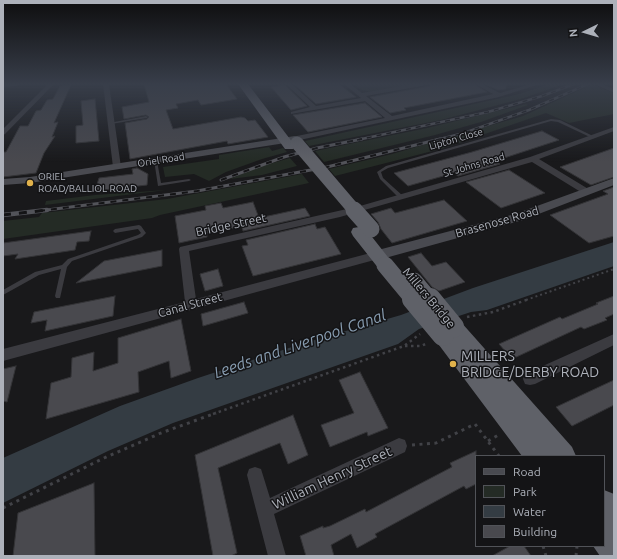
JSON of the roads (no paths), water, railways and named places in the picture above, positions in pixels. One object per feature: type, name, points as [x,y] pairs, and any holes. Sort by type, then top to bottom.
[{"type":"highway","points":[[265,110],[292,142]]},
{"type":"highway","points":[[270,110],[292,142]]},
{"type":"highway","name":"Millers Bridge","points":[[292,142],[445,330],[537,455]]},
{"type":"highway","name":"Millers Bridge","points":[[445,330],[562,455]]},
{"type":"highway","points":[[605,505],[614,515]]},
{"type":"highway","points":[[605,538],[614,550]]},
{"type":"main road","name":"Oriel Road","points":[[3,182],[30,180],[292,142]]},
{"type":"main road","name":"Brasenose Road","points":[[387,258],[519,217],[614,181]]},
{"type":"street","points":[[3,133],[25,110]]},
{"type":"street","points":[[109,110],[117,167]]},
{"type":"street","points":[[293,113],[306,110]]},
{"type":"street","points":[[380,110],[391,119]]},
{"type":"street","points":[[292,142],[431,110]]},
{"type":"street","name":"St Johns Road","points":[[337,215],[533,160],[614,129]]},
{"type":"street","points":[[533,160],[587,192]]},
{"type":"street","name":"Bridge Street","points":[[191,304],[184,249],[337,215]]},
{"type":"street","name":"Canal Street","points":[[3,355],[191,304],[387,258]]},
{"type":"street","points":[[530,379],[614,339]]},
{"type":"street","name":"William Henry Street","points":[[265,509],[399,446]]},
{"type":"street","name":"William Henry Street","points":[[256,474],[277,556]]},
{"type":"lane","points":[[111,123],[146,117]]},
{"type":"lane","name":"Lipton Close","points":[[401,197],[381,178],[379,172],[387,167],[551,120],[593,137]]},
{"type":"lane","points":[[155,161],[159,185],[189,180]]},
{"type":"lane","points":[[3,293],[37,273],[64,266],[70,260],[140,236],[144,233],[139,227],[115,231]]},
{"type":"lane","points":[[58,296],[64,266]]},
{"type":"water","points":[[614,242],[614,266],[487,310],[471,312],[419,329],[398,344],[173,423],[108,451],[3,503],[3,458],[120,406],[198,378],[301,344],[401,315],[473,288]]},
{"type":"railway","points":[[357,140],[494,110]]},
{"type":"railway","points":[[440,139],[464,133],[529,110]]},
{"type":"railway","points":[[357,140],[362,139]]},
{"type":"railway","points":[[46,210],[197,191],[327,167],[440,139]]},
{"type":"railway","points":[[436,140],[440,139]]},
{"type":"railway","points":[[221,180],[284,157],[317,148],[357,140]]},
{"type":"railway","points":[[3,215],[46,210]]},
{"type":"railway","points":[[39,211],[46,210]]},
{"type":"place","name":"ORIEL ROAD/BALLIOL ROAD","points":[[30,183]]},
{"type":"place","name":"MILLERS BRIDGE/DERBY ROAD","points":[[453,364]]},
{"type":"water label","name":"Leeds and Liverpool Canal","points":[[300,344]]}]
